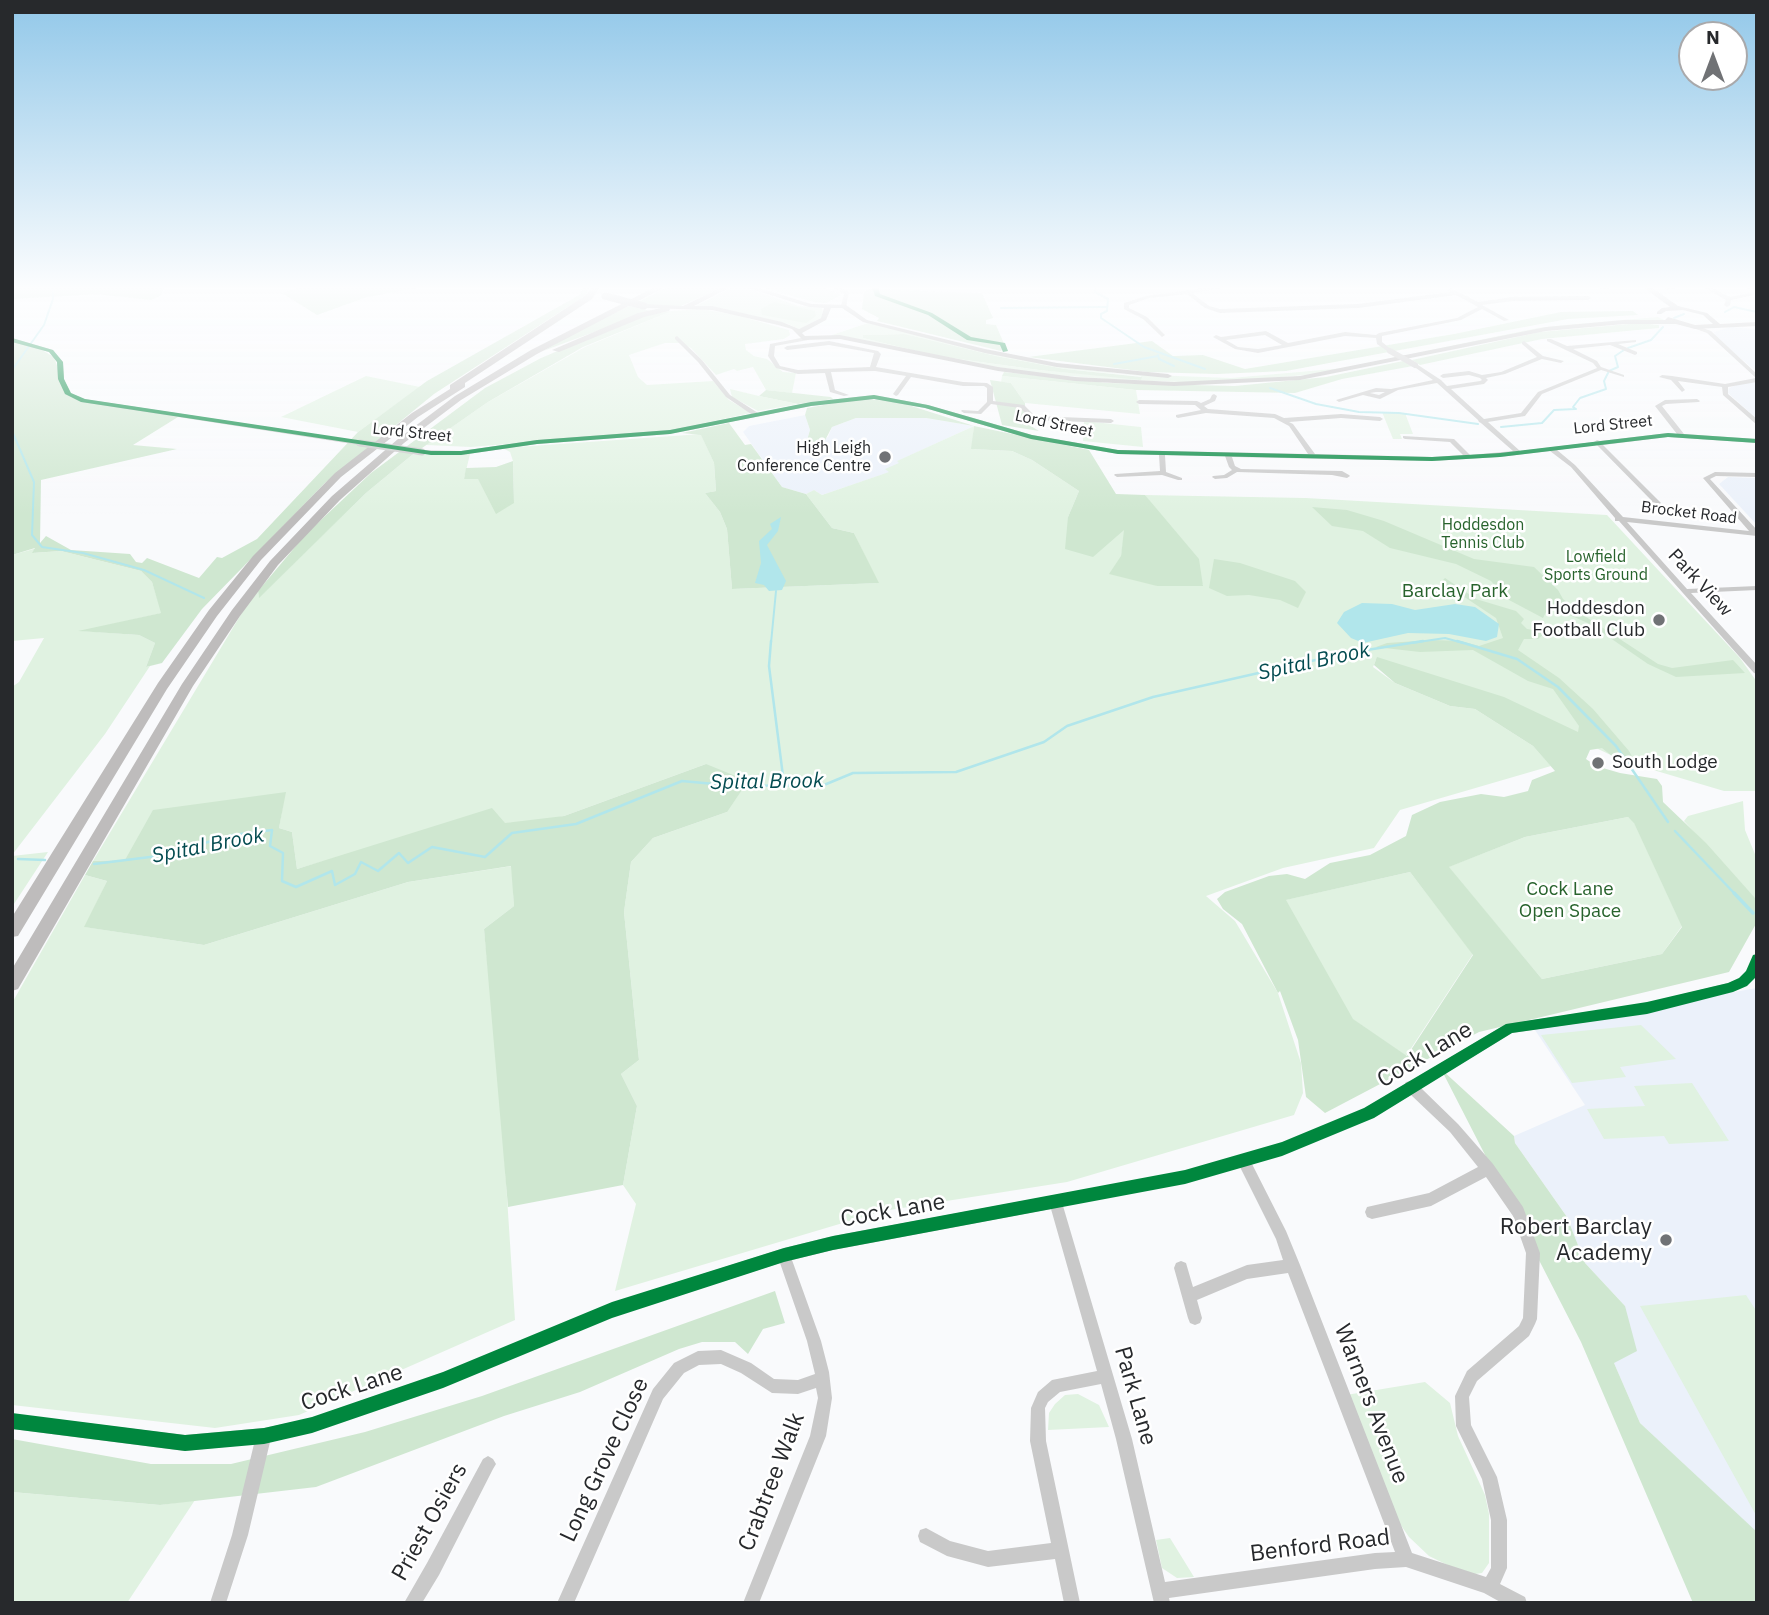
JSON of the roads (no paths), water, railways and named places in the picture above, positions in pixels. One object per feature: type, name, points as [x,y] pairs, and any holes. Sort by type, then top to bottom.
[{"type":"highway","points":[[12,931],[162,686],[213,612],[257,558],[338,475],[487,362]]},
{"type":"highway","points":[[427,407],[500,362]]},
{"type":"highway","points":[[12,984],[188,684],[274,563],[316,518],[401,440],[515,362]]},
{"type":"highway","points":[[401,440],[530,362]]},
{"type":"main road","points":[[955,362],[1039,375],[1200,384],[1325,375],[1388,362]]},
{"type":"main road","points":[[1042,362],[1133,374],[1198,377],[1314,371],[1357,362]]},
{"type":"street","name":"Lord Street","points":[[60,362],[58,368],[64,388],[68,394],[83,401],[422,452],[461,453],[537,442],[670,432],[837,400],[884,397],[1054,442],[1102,450],[1162,453],[1469,457],[1681,435],[1757,440]]},
{"type":"street","points":[[701,362],[728,396],[757,415]]},
{"type":"street","points":[[775,362],[778,367],[791,372],[872,369],[986,384],[990,387],[990,402]]},
{"type":"street","points":[[872,369],[875,362]]},
{"type":"street","points":[[1410,362],[1444,378]]},
{"type":"street","points":[[1339,400],[1469,373],[1482,377],[1503,373],[1528,362]]},
{"type":"street","points":[[1596,362],[1622,376]]},
{"type":"street","points":[[1662,377],[1725,386],[1757,378],[1743,362]]},
{"type":"street","points":[[1480,421],[1523,415],[1540,393],[1606,369]]},
{"type":"street","points":[[828,372],[829,385],[835,394],[896,394],[975,414],[990,402],[1022,406],[1033,418],[1111,421]]},
{"type":"street","points":[[896,394],[910,374]]},
{"type":"street","points":[[1446,388],[1482,383],[1485,380],[1482,377]]},
{"type":"street","points":[[1444,378],[1446,388],[1519,453]]},
{"type":"street","points":[[1672,378],[1682,390]]},
{"type":"street","points":[[1725,386],[1725,394],[1757,423]]},
{"type":"street","points":[[1178,416],[1204,408],[1214,396]]},
{"type":"street","points":[[1139,401],[1260,413],[1285,420],[1341,416],[1380,419]]},
{"type":"street","points":[[1681,435],[1658,406],[1665,402],[1697,401]]},
{"type":"street","points":[[1285,420],[1313,456]]},
{"type":"street","points":[[1405,438],[1452,440],[1469,457]]},
{"type":"street","points":[[1597,442],[1658,503],[1650,503]]},
{"type":"street","name":"Park View","points":[[1550,448],[1573,466],[1757,671]]},
{"type":"street","points":[[1162,453],[1163,473]]},
{"type":"street","points":[[1228,454],[1236,470]]},
{"type":"street","points":[[1215,477],[1225,477],[1236,470],[1332,473]]},
{"type":"street","points":[[1117,475],[1163,473],[1181,479]]},
{"type":"street","points":[[1756,534],[1706,478],[1715,474],[1757,475]]},
{"type":"street","name":"Brocket Road","points":[[1618,519],[1756,534]]},
{"type":"street","points":[[1687,591],[1757,588]]},
{"type":"street","name":"Cock Lane","points":[[12,1421],[163,1442],[226,1441],[312,1425],[370,1406],[612,1310],[784,1255],[833,1243],[1056,1204],[1092,1193],[1185,1177],[1244,1161],[1369,1113],[1510,1028],[1647,1009],[1729,988],[1743,982],[1751,974],[1757,959]]},
{"type":"street","points":[[1410,1086],[1454,1128],[1488,1169],[1524,1225],[1533,1253],[1530,1319],[1524,1331],[1472,1376],[1462,1396],[1464,1426],[1489,1477],[1497,1506],[1499,1568],[1493,1582],[1487,1586]]},
{"type":"street","name":"Warners Avenue","points":[[1244,1161],[1271,1212],[1293,1265],[1406,1559]]},
{"type":"street","points":[[1372,1212],[1431,1199],[1488,1169]]},
{"type":"street","name":"Park Lane","points":[[1056,1204],[1137,1486],[1161,1597]]},
{"type":"street","name":"Crabtree Walk","points":[[751,1603],[818,1436],[825,1398],[823,1378],[784,1255]]},
{"type":"street","points":[[1189,1296],[1247,1272],[1293,1265]]},
{"type":"street","points":[[1181,1268],[1195,1318]]},
{"type":"street","name":"Long Grove Close","points":[[565,1603],[658,1394],[679,1368],[698,1358],[720,1357],[746,1368],[772,1386],[798,1387],[823,1378]]},
{"type":"street","points":[[1072,1603],[1038,1441],[1038,1408],[1042,1397],[1057,1385],[1107,1376]]},
{"type":"street","points":[[218,1603],[243,1524],[264,1436]]},
{"type":"street","name":"Priest Osiers","points":[[412,1603],[488,1464]]},
{"type":"street","points":[[926,1536],[947,1548],[988,1559],[1061,1550]]},
{"type":"street","name":"Benford Road","points":[[1161,1597],[1376,1561],[1406,1559],[1420,1561],[1478,1586],[1487,1586],[1519,1603]]},
{"type":"water","points":[[781,517],[778,531],[767,545],[786,581],[782,590],[769,591],[764,585],[755,583],[761,563],[759,541],[772,529],[770,524]]},
{"type":"water","points":[[1362,603],[1392,604],[1415,610],[1455,604],[1475,607],[1499,624],[1497,637],[1486,641],[1449,634],[1408,633],[1363,643],[1351,638],[1337,623],[1344,612]]},
{"type":"waterway","points":[[12,370],[17,362]]},
{"type":"waterway","points":[[1114,364],[1123,362]]},
{"type":"waterway","points":[[1166,362],[1174,366]]},
{"type":"waterway","points":[[1187,362],[1205,369]]},
{"type":"waterway","points":[[1501,427],[1542,423],[1554,410],[1576,409],[1573,407],[1580,398],[1606,389],[1604,381],[1609,371],[1618,367],[1617,362]]},
{"type":"waterway","points":[[1270,388],[1316,404],[1359,412],[1399,413],[1478,424]]},
{"type":"waterway","points":[[12,431],[34,482],[32,535],[42,547],[83,553],[144,570],[204,598]]},
{"type":"waterway","points":[[771,643],[776,591]]},
{"type":"waterway","name":"Spital Brook","points":[[1412,643],[1445,638],[1463,643]]},
{"type":"waterway","points":[[771,641],[769,666],[784,784]]},
{"type":"waterway","name":"Spital Brook","points":[[94,864],[158,856],[233,835],[272,830],[270,846],[283,853],[282,881],[296,887],[332,871],[335,885],[355,874],[361,862],[378,871],[399,853],[408,863],[432,847],[485,857],[512,833],[576,824],[682,781],[736,786],[824,785],[853,773],[956,772],[1044,742],[1067,726],[1153,697],[1342,654],[1423,641]]},
{"type":"waterway","name":"Spital Brook","points":[[1457,641],[1517,659],[1558,687],[1616,746],[1668,822]]},
{"type":"waterway","name":"Spital Brook","points":[[1675,831],[1735,894]]},
{"type":"waterway","name":"Spital Brook","points":[[18,859],[45,860]]},
{"type":"waterway","name":"Spital Brook","points":[[1734,893],[1753,913]]},
{"type":"place","name":"High Leigh Conference Centre","points":[[885,457]]},
{"type":"place","name":"Hoddesdon Football Club","points":[[1659,620]]},
{"type":"place","name":"South Lodge","points":[[1598,763]]},
{"type":"place","name":"Robert Barclay Academy","points":[[1666,1240]]},
{"type":"park label","name":"Hoddesdon Tennis Club","points":[[1483,534]]},
{"type":"park label","name":"Lowfield Sports Ground","points":[[1596,566]]},
{"type":"park label","name":"Barclay Park","points":[[1455,592]]},
{"type":"park label","name":"Cock Lane Open Space","points":[[1570,901]]}]
